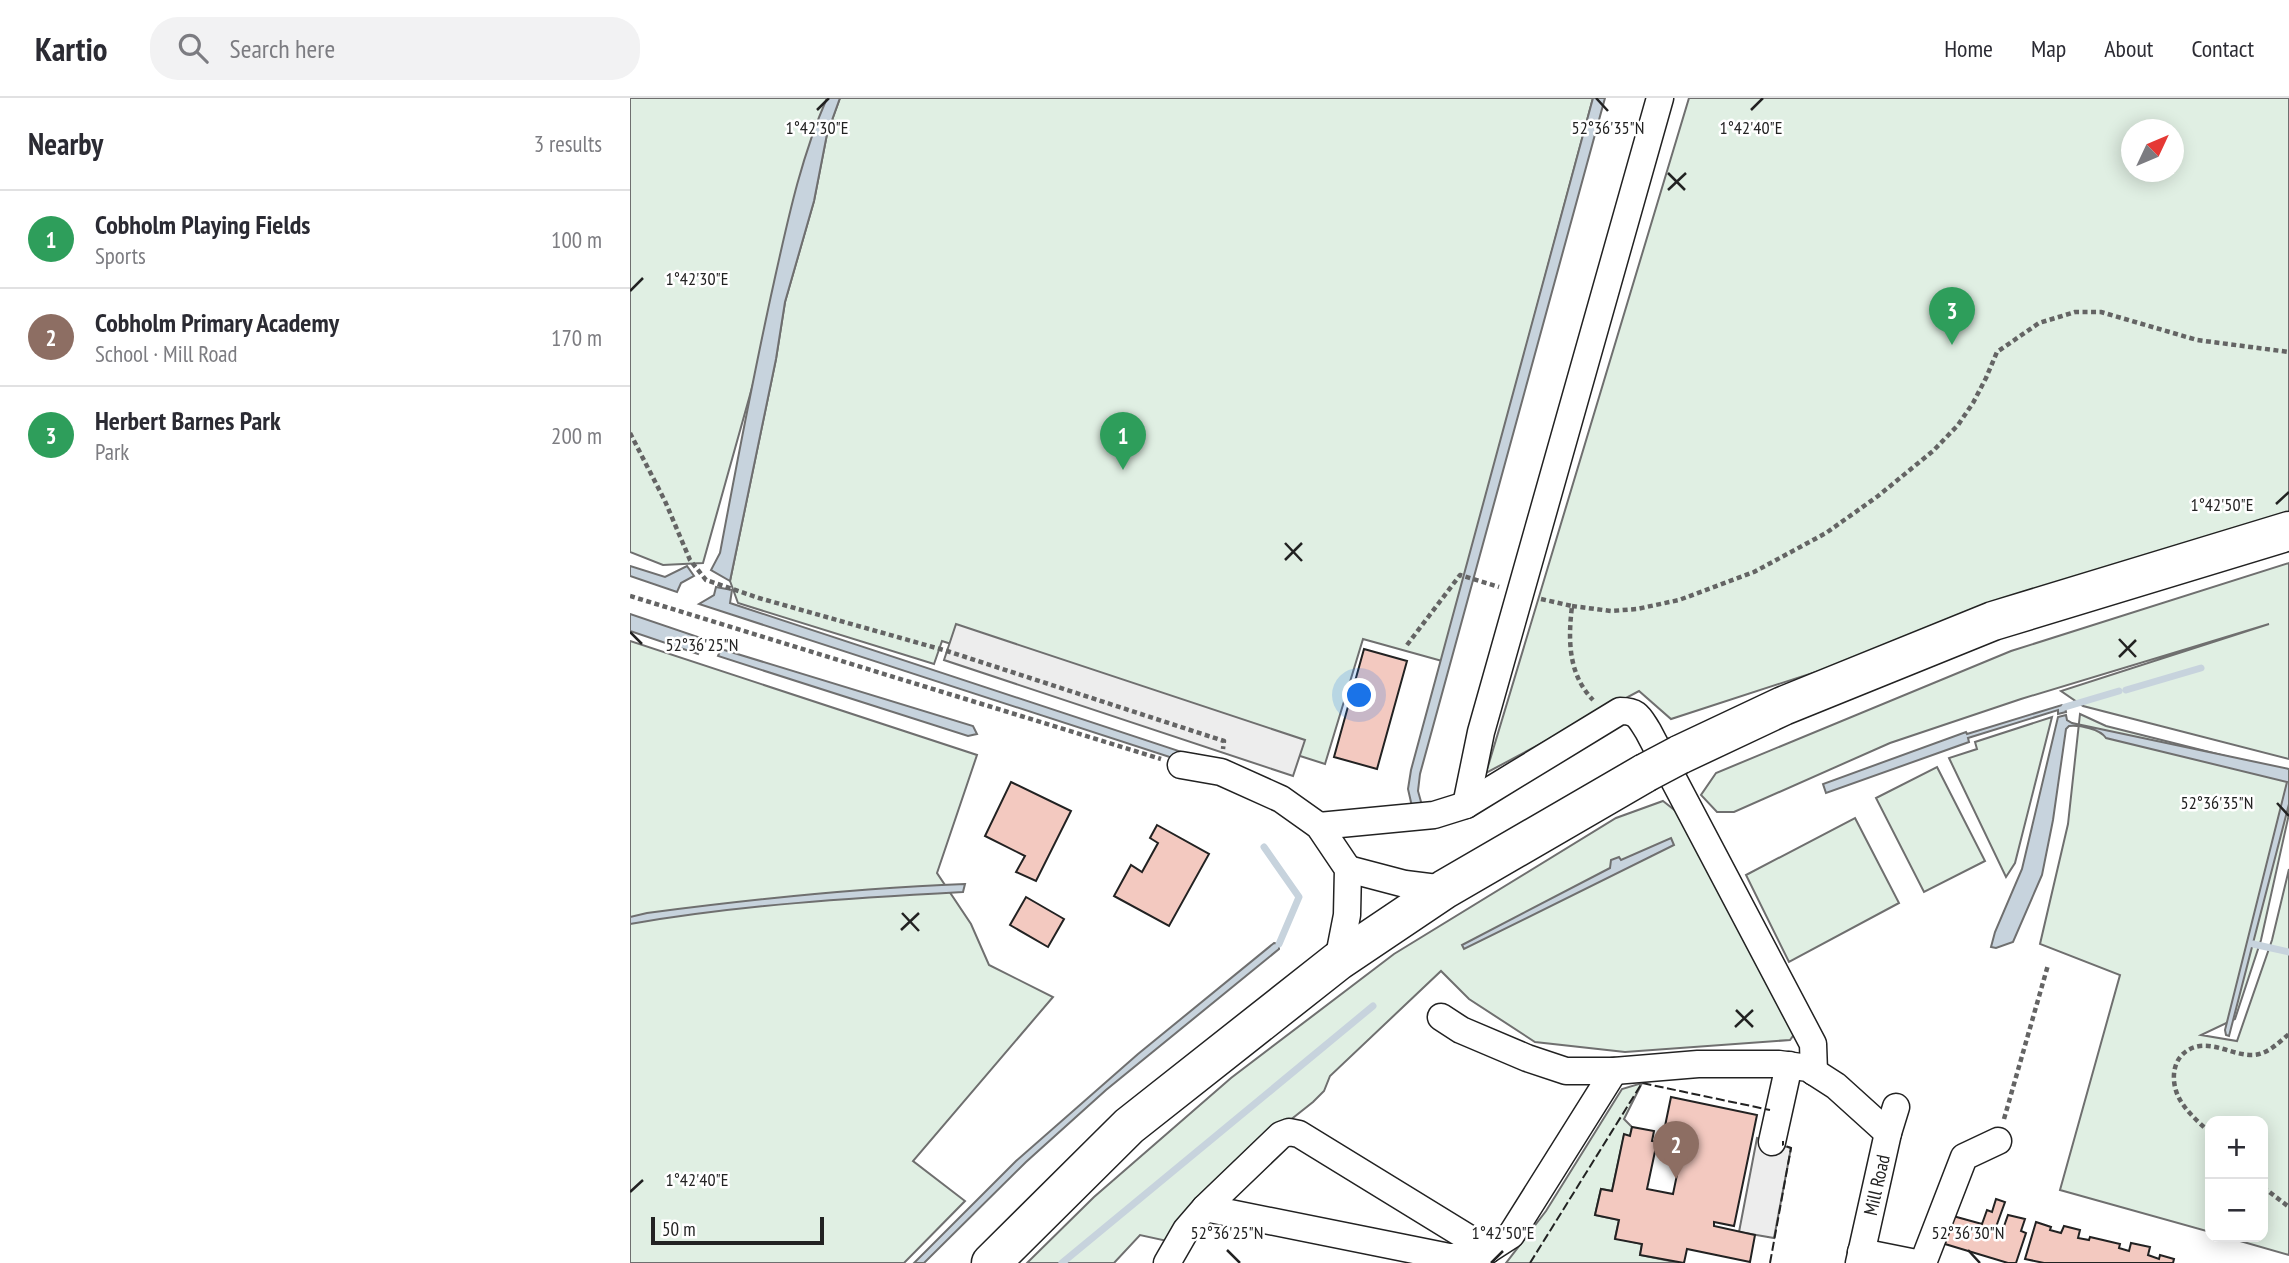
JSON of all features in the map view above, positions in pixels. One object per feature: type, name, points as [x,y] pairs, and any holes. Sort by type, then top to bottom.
[{"type":"highway","points":[[991,1263],[1129,1126],[1338,961],[1445,889],[1645,773],[1783,706],[1993,621],[2289,531]]},
{"type":"street","points":[[1466,805],[1481,732],[1660,98]]},
{"type":"street","points":[[1319,826],[1434,815],[1466,805],[1620,711],[1631,711],[1648,731],[1813,1044],[1772,1142]]},
{"type":"street","points":[[1181,765],[1221,772],[1281,799],[1319,826],[1348,869],[1347,915],[1338,961]]},
{"type":"street","points":[[1348,869],[1405,884],[1445,889]]},
{"type":"street","points":[[1441,1017],[1461,1030],[1566,1071],[1614,1071],[1698,1064],[1801,1069],[1836,1086],[1888,1133]]},
{"type":"street","points":[[1205,1208],[1448,1256],[1471,1257],[1511,1235],[1614,1071]]},
{"type":"street","name":"Mill Road","points":[[1860,1257],[1896,1107]]},
{"type":"street","points":[[1167,1263],[1186,1230],[1205,1208],[1281,1135],[1289,1132],[1299,1134],[1488,1250]]},
{"type":"street","points":[[1923,1263],[1964,1157],[1997,1141]]},
{"type":"street","points":[[1860,1257],[1916,1263]]},
{"type":"path","points":[[1407,645],[1460,575],[1572,606],[1611,611],[1637,609],[1679,600],[1754,572],[1826,533],[1878,496],[1933,451],[1958,425],[1973,403],[1997,352],[2039,323],[2075,312],[2101,312],[2197,340],[2289,352]]},
{"type":"path","points":[[630,433],[665,502],[690,560],[706,580],[759,598],[947,651],[1224,741],[1221,772]]},
{"type":"path","points":[[630,596],[1181,765]]},
{"type":"path","points":[[1572,606],[1569,652],[1586,693],[1609,718]]},
{"type":"path","points":[[1997,1141],[2048,965]]},
{"type":"path","points":[[2205,1128],[2178,1096],[2174,1069],[2177,1060],[2197,1046],[2214,1045],[2238,1053],[2260,1054],[2272,1049],[2289,1034]]},
{"type":"path","points":[[2268,1191],[2289,1207]]},
{"type":"green space","points":[[630,98],[833,98],[703,563],[663,565],[630,552]]},
{"type":"green space","points":[[840,98],[1593,98],[1442,661],[1363,639],[1325,764],[942,641],[934,664],[738,603],[730,581],[776,359],[785,302],[814,201],[827,134]]},
{"type":"green space","points":[[1689,98],[2289,98],[2289,518],[1671,719],[1639,691],[1486,773]]},
{"type":"green space","points":[[2289,563],[2289,759],[2083,706],[2061,691],[2269,624],[2021,699],[1890,743],[1734,812],[1717,812],[1701,795],[1716,773],[2011,651]]},
{"type":"green space","points":[[630,641],[977,755],[937,873],[971,924],[989,965],[1053,997],[913,1161],[965,1201],[904,1263],[630,1263]]},
{"type":"green space","points":[[2080,714],[2106,726],[2289,772],[2289,814],[2261,940],[2235,1019],[2201,1035],[2237,1041],[2272,940],[2289,869],[2289,1255],[2244,1242],[2268,1242],[2268,1116],[2205,1116],[2205,1231],[2060,1190],[2120,975],[2040,944],[2068,824]]},
{"type":"green space","points":[[2052,717],[2015,863],[2006,877],[1949,758],[1977,749],[1975,742]]},
{"type":"green space","points":[[1937,767],[1985,861],[1924,892],[1876,798]]},
{"type":"green space","points":[[1663,801],[1682,816],[1798,1029],[1790,1040],[1625,1052],[1535,1042],[1469,999],[1441,971],[1330,1076],[1324,1091],[1313,1102],[1284,1125],[1167,1241],[1140,1235],[1114,1263],[1027,1263],[1094,1197],[1231,1078],[1394,954],[1616,818]]},
{"type":"green space","points":[[1855,818],[1899,903],[1789,962],[1746,875]]},
{"type":"green space","points":[[1642,1083],[1624,1119],[1632,1127],[1630,1136],[1624,1135],[1612,1191],[1601,1189],[1595,1215],[1619,1220],[1615,1238],[1642,1244],[1640,1255],[1680,1263],[1506,1263],[1546,1211],[1622,1089]]},
{"type":"shaded area","points":[[827,98],[840,98],[827,134],[814,201],[785,302],[776,359],[730,581],[711,570],[720,553],[790,212],[802,166]]},
{"type":"shaded area","points":[[1593,98],[1605,98],[1420,774],[1418,791],[1423,809],[1413,811],[1408,789],[1411,770]]},
{"type":"shaded area","points":[[630,566],[665,577],[687,566],[694,576],[681,583],[677,592],[630,576]]},
{"type":"shaded area","points":[[716,587],[732,590],[730,603],[1188,754],[1185,762],[699,604],[714,595]]},
{"type":"shaded area","points":[[630,614],[704,639],[698,654],[630,631]]},
{"type":"shaded area","points":[[956,624],[1305,740],[1293,776],[944,660]]},
{"type":"shaded area","points":[[721,649],[973,726],[977,734],[968,736],[718,656]]},
{"type":"shaded area","points":[[2062,705],[2066,712],[2058,714],[2058,710],[1968,738],[1969,742],[1826,793],[1823,784],[1966,732],[1967,734]]},
{"type":"shaded area","points":[[2066,715],[2067,720],[2072,723],[2289,769],[2289,804],[2229,1036],[2225,1030],[2287,782],[2106,738],[2089,728],[2069,726],[2066,729],[2042,875],[2013,942],[1991,947],[2022,869],[2058,717]]},
{"type":"shaded area","points":[[1671,838],[1674,845],[1464,949],[1462,945],[1610,868],[1611,860],[1619,857],[1621,860]]},
{"type":"shaded area","points":[[965,884],[963,892],[754,907],[630,924],[630,917],[647,913],[726,903],[845,891]]},
{"type":"shaded area","points":[[1274,943],[1279,944],[1279,949],[1106,1090],[1026,1162],[924,1263],[914,1263],[1016,1161],[1138,1054]]},
{"type":"shaded area","points":[[1757,1138],[1791,1148],[1774,1238],[1739,1232]]},
{"type":"building","points":[[1364,649],[1407,661],[1377,769],[1334,757]]},
{"type":"building","points":[[1011,782],[1071,811],[1036,881],[1016,872],[1025,856],[985,836]]},
{"type":"building","points":[[1157,825],[1209,854],[1169,926],[1114,896],[1131,865],[1142,872],[1158,843],[1150,838]]},
{"type":"building","points":[[1026,897],[1064,919],[1048,947],[1010,925]]},
{"type":"building","points":[[1671,1097],[1757,1115],[1734,1226],[1714,1222],[1714,1226],[1755,1235],[1750,1262],[1687,1249],[1684,1263],[1640,1255],[1642,1244],[1615,1239],[1619,1220],[1595,1215],[1601,1189],[1612,1191],[1624,1134],[1630,1136],[1632,1127],[1654,1131],[1652,1141],[1657,1142],[1647,1189],[1673,1194],[1686,1131],[1665,1126]]},
{"type":"building","points":[[1996,1199],[2005,1202],[1996,1227],[2003,1229],[2008,1215],[2025,1219],[2021,1231],[2026,1233],[2016,1263],[1945,1244],[1953,1216],[1982,1224],[1987,1210],[1992,1212]]},
{"type":"building","points":[[2036,1222],[2061,1233],[2064,1226],[2080,1230],[2078,1238],[2089,1240],[2090,1237],[2120,1244],[2119,1248],[2129,1251],[2131,1243],[2150,1247],[2148,1255],[2159,1259],[2160,1255],[2174,1259],[2173,1263],[2044,1263],[2025,1259]]},
{"type":"waterway","points":[[2126,690],[2201,668]]},
{"type":"waterway","points":[[2065,707],[2119,691]]},
{"type":"waterway","points":[[1264,847],[1299,897],[1279,944]]},
{"type":"waterway","points":[[2253,944],[2289,952]]},
{"type":"waterway","points":[[1062,1263],[1373,1006]]},
{"type":"fence","points":[[1530,1263],[1642,1083],[1770,1110]]},
{"type":"fence","points":[[1770,1263],[1791,1148],[1783,1145],[1783,1141]]},
{"type":"place","name":"Herbert Barnes Park","points":[[1952,345]]},
{"type":"place","name":"Cobholm Playing Fields","points":[[1123,470]]},
{"type":"place","name":"Cobholm Primary Academy","points":[[1676,1179]]}]
